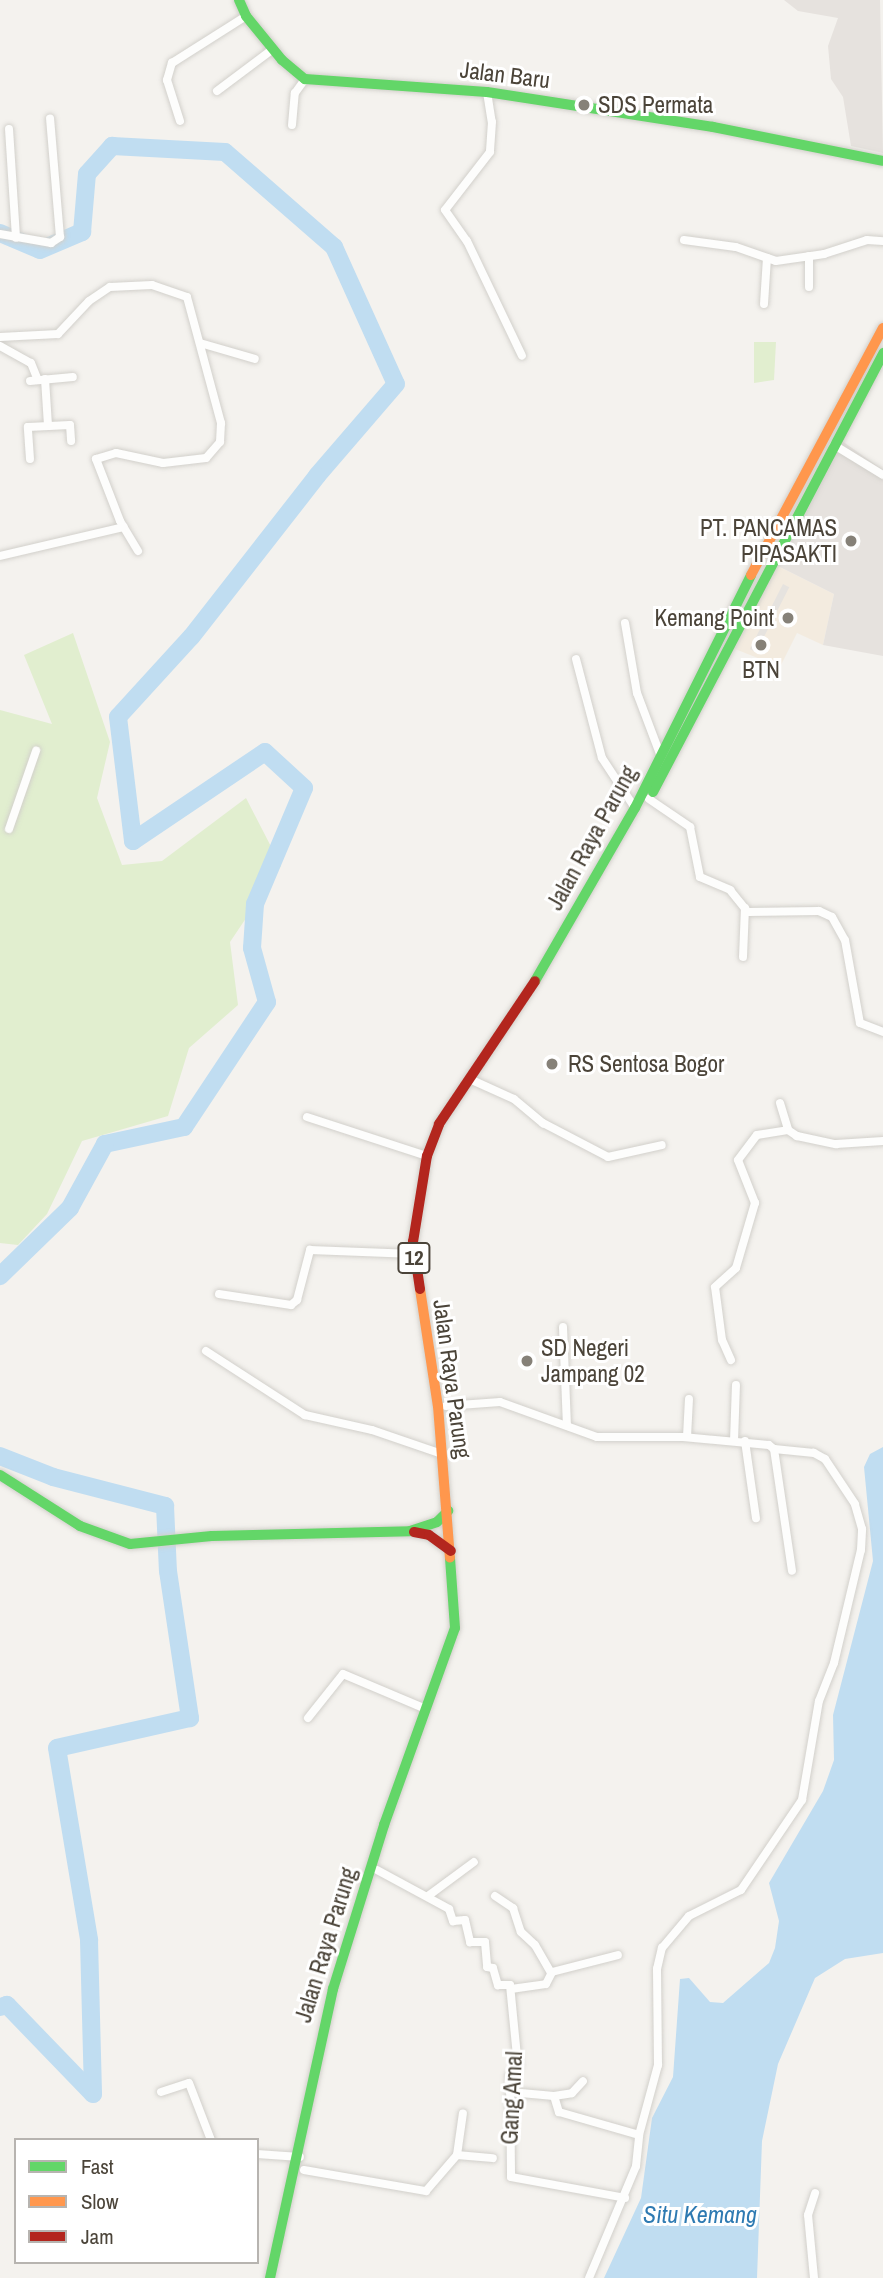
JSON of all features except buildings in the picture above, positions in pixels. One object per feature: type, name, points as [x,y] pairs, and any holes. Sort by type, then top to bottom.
[{"type":"main road","points":[[239,0],[248,18],[273,49],[305,79]]},
{"type":"main road","name":"Jalan Baru","points":[[305,79],[487,92],[713,127],[883,161]]},
{"type":"main road","name":"Jalan Raya Parung","points":[[270,2278],[300,2157],[333,1989],[454,1628],[451,1551],[442,1454],[414,1254],[415,1208],[428,1156],[439,1124],[508,1027],[635,808],[660,754],[883,328]]},
{"type":"main road","name":"Jalan Raya Parung","points":[[279,2278],[304,2171],[331,2020],[377,1870],[461,1632],[460,1552],[446,1406],[423,1276],[423,1208],[436,1151],[474,1081],[649,799],[883,353]]},
{"type":"main road","points":[[0,1475],[105,1538],[153,1544],[212,1536],[410,1531],[429,1535],[451,1551]]},
{"type":"main road","points":[[410,1531],[437,1522],[448,1511]]},
{"type":"street","points":[[180,121],[167,80],[172,63],[248,18]]},
{"type":"street","points":[[218,91],[273,49]]},
{"type":"street","points":[[292,125],[295,93],[305,79]]},
{"type":"street","points":[[487,92],[492,122],[490,152],[455,191],[445,212],[467,241],[522,356]]},
{"type":"street","points":[[0,234],[51,243],[60,237],[50,118]]},
{"type":"street","points":[[9,129],[16,238]]},
{"type":"street","points":[[684,240],[736,247],[767,258],[809,256],[867,240],[883,241]]},
{"type":"street","points":[[809,256],[809,287]]},
{"type":"street","points":[[764,304],[767,258]]},
{"type":"street","points":[[0,337],[58,334],[89,301],[110,287],[143,284],[172,289],[187,296],[221,423],[220,442],[206,458],[163,463],[116,453],[96,459],[124,527],[138,551]]},
{"type":"street","points":[[200,343],[255,359]]},
{"type":"street","points":[[0,346],[31,363],[38,380],[48,426]]},
{"type":"street","points":[[38,380],[73,377]]},
{"type":"street","points":[[30,459],[28,427],[70,425],[71,442]]},
{"type":"street","points":[[834,445],[883,475]]},
{"type":"street","points":[[0,556],[124,527]]},
{"type":"street","points":[[625,622],[637,693],[660,754]]},
{"type":"street","points":[[576,659],[602,758],[635,808]]},
{"type":"street","points":[[9,829],[36,751]]},
{"type":"street","points":[[649,799],[690,827],[701,877],[730,890],[745,908],[754,914],[819,911],[832,917],[845,940],[860,1023],[883,1032]]},
{"type":"street","points":[[743,957],[745,908]]},
{"type":"street","points":[[474,1081],[514,1099],[543,1123],[608,1157],[662,1145]]},
{"type":"street","points":[[780,1102],[788,1129],[797,1136],[836,1144],[883,1141]]},
{"type":"street","points":[[307,1117],[428,1156]]},
{"type":"street","points":[[731,1360],[722,1340],[715,1287],[736,1268],[755,1203],[738,1160],[757,1135],[788,1129]]},
{"type":"street","points":[[219,1294],[290,1305],[297,1300],[310,1250],[414,1254]]},
{"type":"street","points":[[563,1327],[568,1425]]},
{"type":"street","points":[[206,1351],[305,1415],[372,1430],[442,1454]]},
{"type":"street","points":[[734,1441],[736,1385]]},
{"type":"street","points":[[687,1437],[689,1399]]},
{"type":"street","points":[[446,1406],[500,1402],[597,1437],[687,1437],[745,1441],[774,1449],[814,1453],[825,1459],[855,1504],[862,1529],[862,1550],[834,1663],[819,1701],[802,1800],[741,1890],[689,1916],[662,1948],[657,1969],[658,2065],[639,2135],[636,2166],[625,2198],[589,2278]]},
{"type":"street","points":[[745,1441],[756,1518]]},
{"type":"street","points":[[774,1449],[792,1572]]},
{"type":"street","points":[[309,1718],[343,1674],[426,1709]]},
{"type":"street","points":[[428,1896],[474,1861]]},
{"type":"street","points":[[377,1870],[450,1910],[453,1921],[465,1920],[470,1942],[485,1942],[487,1967],[493,1968],[498,1985],[509,1984],[511,1989],[546,1984],[551,1973]]},
{"type":"street","points":[[495,1896],[513,1908],[519,1928],[536,1945],[551,1973]]},
{"type":"street","points":[[551,1973],[618,1955]]},
{"type":"street","name":"Gang Amal","points":[[511,1989],[518,2066],[511,2073],[511,2177],[625,2198]]},
{"type":"street","points":[[510,2092],[554,2096],[572,2093],[583,2081]]},
{"type":"street","points":[[160,2091],[189,2082],[210,2138]]},
{"type":"street","points":[[554,2096],[559,2112],[639,2135]]},
{"type":"street","points":[[304,2171],[429,2191],[457,2155],[463,2113]]},
{"type":"street","points":[[259,2154],[300,2157]]},
{"type":"street","points":[[457,2155],[493,2158]]},
{"type":"street","points":[[814,2278],[808,2215],[815,2193]]},
{"type":"shaded area","points":[[784,0],[880,0],[883,153],[851,146],[843,97],[831,79],[828,46],[838,18],[798,11]]},
{"type":"shaded area","points":[[842,441],[883,470],[883,656],[823,645],[834,594],[776,565]]},
{"type":"shaded area","points":[[776,565],[834,594],[823,645],[797,633],[780,667],[730,647]]},
{"type":"shaded area","points":[[783,584],[789,587],[756,652],[750,649]]},
{"type":"green space","points":[[754,342],[776,342],[774,380],[754,383]]},
{"type":"green space","points":[[73,633],[110,742],[97,798],[122,865],[162,861],[246,798],[281,866],[230,942],[238,1005],[189,1048],[168,1116],[82,1141],[47,1214],[18,1245],[0,1243],[0,710],[52,724],[24,655]]},
{"type":"water","name":"Situ Kemang","points":[[883,1447],[883,1953],[845,1959],[815,1978],[778,2064],[762,2141],[757,2278],[604,2278],[641,2198],[652,2118],[673,2077],[680,1979],[689,1978],[710,2002],[723,2003],[769,1963],[775,1948],[779,1921],[769,1883],[823,1791],[834,1760],[833,1715],[873,1561],[864,1467],[870,1454]]},
{"type":"waterway","points":[[0,233],[40,250],[82,232],[87,174],[112,146],[225,152],[334,247],[396,384],[317,476],[191,637],[118,717],[133,841],[265,752],[304,788],[255,904],[252,948],[267,1002],[184,1127],[105,1144],[70,1208],[0,1276]]},
{"type":"waterway","points":[[0,1456],[53,1477],[165,1506],[168,1571],[190,1718],[57,1748],[89,1940],[93,2094],[7,2005],[0,2007]]},
{"type":"traffic: fast","points":[[239,0],[246,16],[282,60],[305,79],[487,92],[713,127],[883,161]]},
{"type":"traffic: fast","points":[[653,792],[883,353]]},
{"type":"traffic: fast","points":[[535,981],[635,808],[751,575]]},
{"type":"traffic: fast","points":[[0,1475],[80,1526],[130,1544],[212,1536],[410,1531],[437,1522],[448,1511]]},
{"type":"traffic: fast","points":[[270,2278],[333,1989],[384,1825],[455,1628],[450,1558]]},
{"type":"traffic: slow","points":[[751,575],[883,328]]},
{"type":"traffic: slow","points":[[420,1289],[438,1406],[450,1558]]},
{"type":"traffic: jam","points":[[420,1289],[413,1242],[427,1156],[439,1124],[535,981]]},
{"type":"traffic: jam","points":[[414,1532],[429,1535],[451,1551]]},
{"type":"place","name":"SDS Permata","points":[[584,105]]},
{"type":"place","name":"PT. PANCAMAS PIPASAKTI","points":[[851,541]]},
{"type":"place","name":"Kemang Point","points":[[788,618]]},
{"type":"place","name":"BTN","points":[[761,645]]},
{"type":"place","name":"RS Sentosa Bogor","points":[[552,1064]]},
{"type":"place","name":"SD Negeri Jampang 02","points":[[527,1361]]}]
